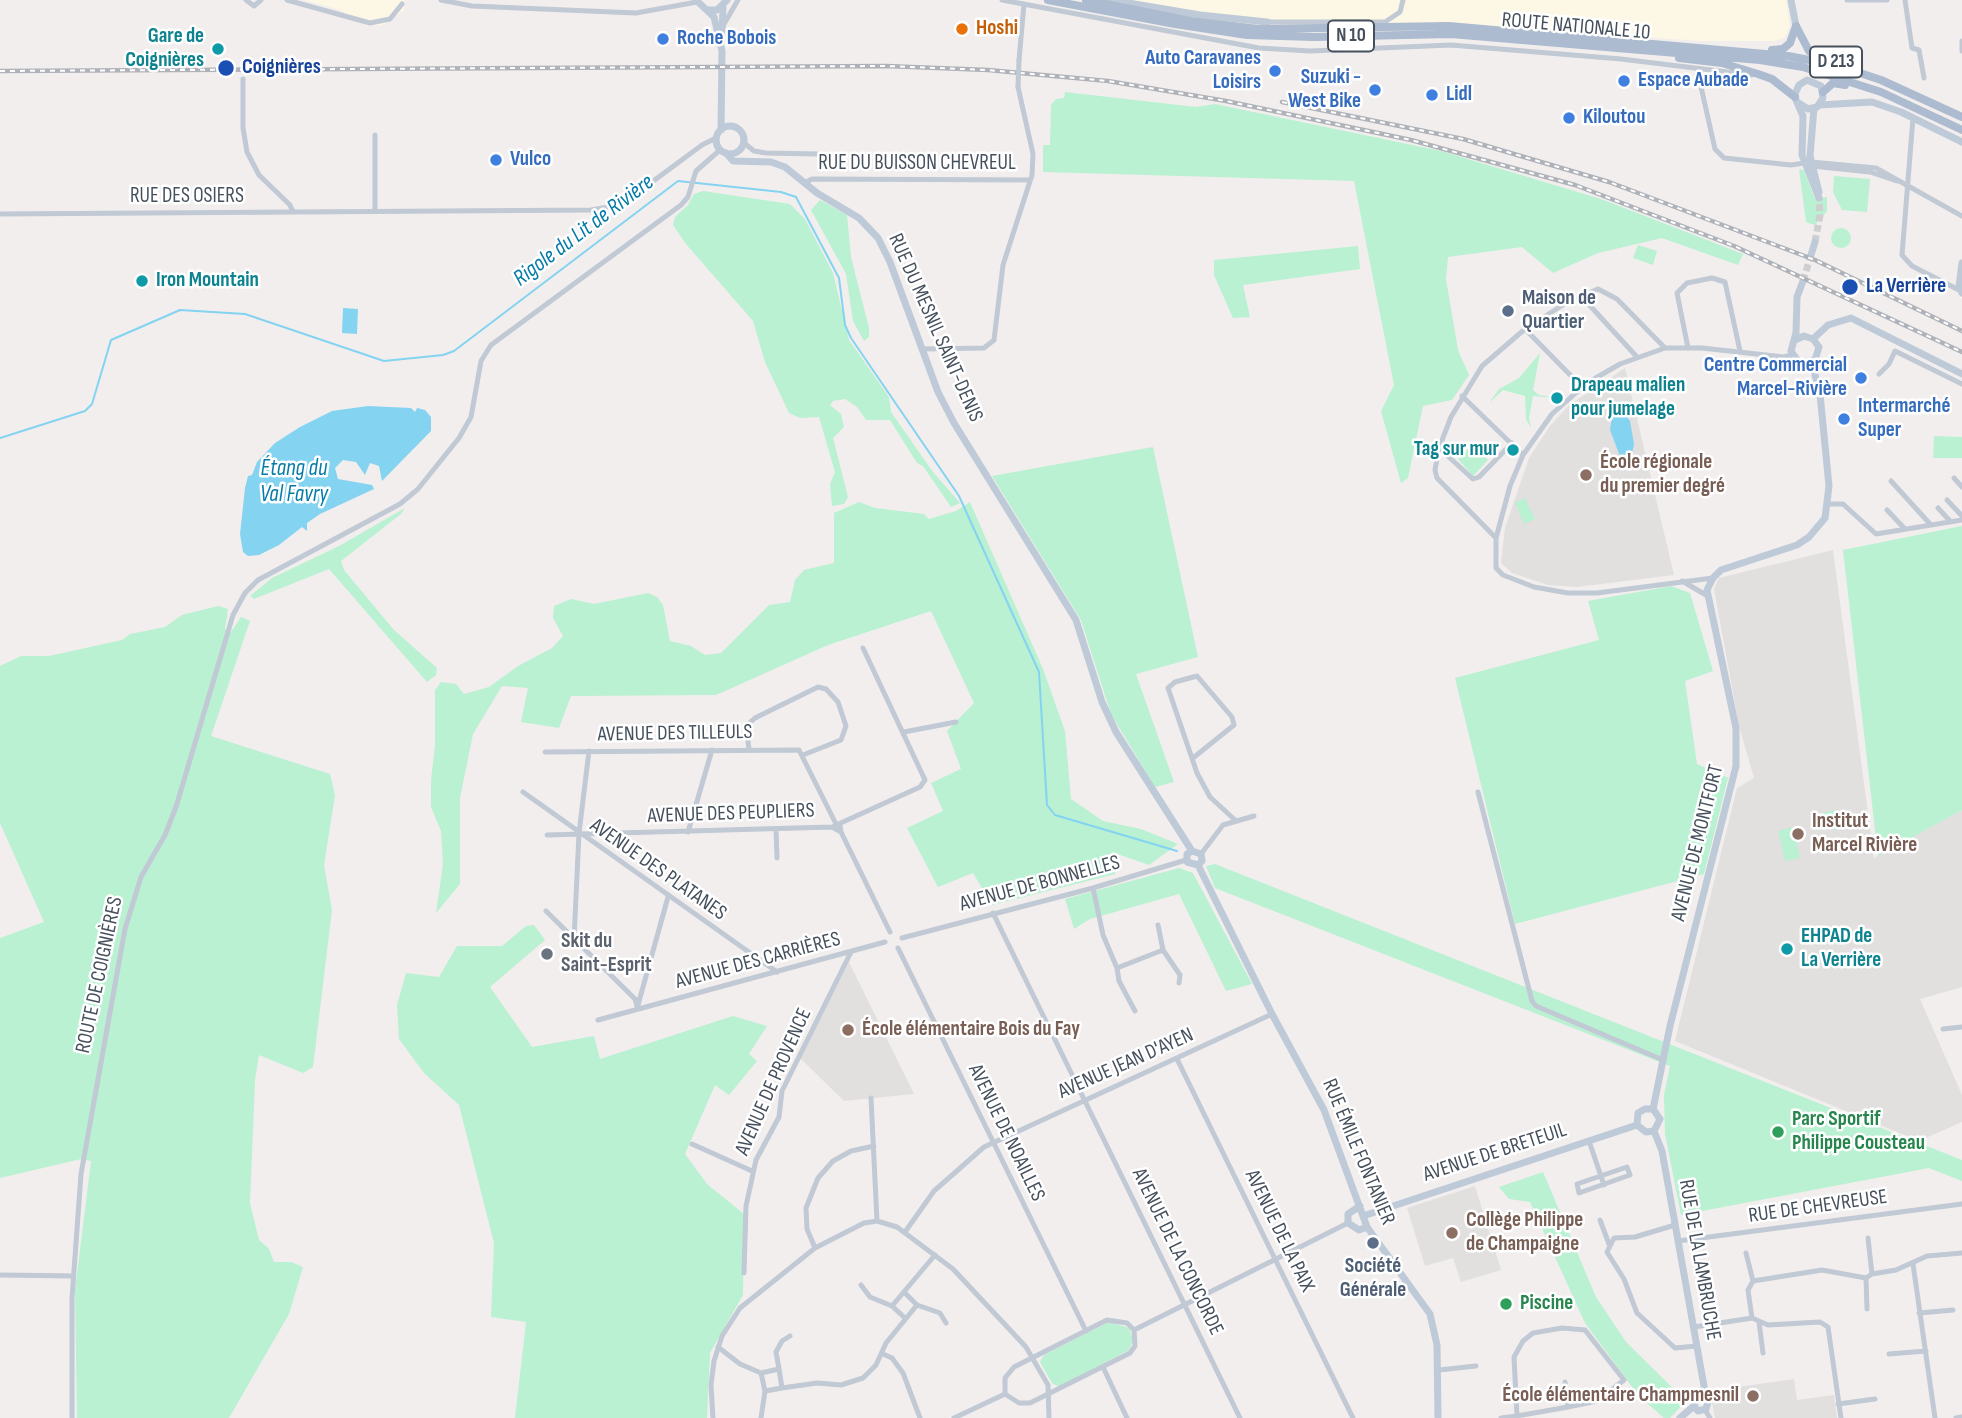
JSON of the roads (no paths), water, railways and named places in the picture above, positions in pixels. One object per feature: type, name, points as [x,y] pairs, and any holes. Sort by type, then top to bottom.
[{"type":"main road","name":"ROUTE NATIONALE 10","points":[[1048,0],[1175,24],[1247,34],[1314,37],[1451,34],[1726,56],[1802,68],[1881,92]]},
{"type":"main road","name":"N 10","points":[[1086,0],[1224,26],[1336,29],[1449,26],[1764,54],[1815,61],[1888,83],[1962,117]]},
{"type":"main road","points":[[1267,22],[1329,25],[1336,29]]},
{"type":"main road","name":"D 213","points":[[1764,54],[1785,47],[1794,36],[1796,26]]},
{"type":"main road","name":"D 213","points":[[1796,26],[1813,55],[1882,77],[1888,83]]},
{"type":"main road","points":[[1656,51],[1664,56],[1722,63],[1758,74],[1772,79],[1796,100]]},
{"type":"main road","points":[[1824,93],[1838,83],[1874,94],[1881,92]]},
{"type":"main road","name":"N 10","points":[[1881,92],[1962,130]]},
{"type":"street","points":[[246,0],[254,6],[261,0]]},
{"type":"street","points":[[287,0],[370,23],[390,19],[400,2],[410,1]]},
{"type":"street","points":[[441,0],[472,6],[636,13],[696,1],[716,23],[722,51]]},
{"type":"street","points":[[1002,0],[1259,48],[1310,51],[1451,45],[1758,74]]},
{"type":"street","points":[[1111,0],[1200,15],[1267,22],[1385,22],[1396,18],[1402,0]]},
{"type":"street","name":"D 213","points":[[1791,0],[1796,26]]},
{"type":"street","points":[[1847,0],[1887,0]]},
{"type":"street","points":[[1905,0],[1912,48],[1919,50],[1924,78]]},
{"type":"street","points":[[706,10],[730,1]]},
{"type":"street","points":[[730,1],[724,24],[722,107],[720,130],[716,138],[723,151],[733,160],[742,161]]},
{"type":"street","points":[[724,24],[730,1]]},
{"type":"street","points":[[924,349],[984,348],[992,344],[1003,265],[1030,180],[1033,154],[1018,87],[1024,4]]},
{"type":"street","points":[[1962,41],[1962,51]]},
{"type":"street","points":[[1697,69],[1719,155],[1735,160],[1876,168],[1962,216]]},
{"type":"street","points":[[1700,83],[1711,70]]},
{"type":"street","points":[[243,79],[243,128],[247,152],[259,174],[290,205],[293,212]]},
{"type":"street","points":[[1818,197],[1819,190],[1809,164],[1803,116],[1796,100],[1798,85],[1807,80],[1819,83],[1830,100],[1842,103]]},
{"type":"street","points":[[1809,164],[1811,123],[1816,106],[1824,93]]},
{"type":"street","points":[[1796,100],[1805,108],[1872,102],[1962,142]]},
{"type":"street","points":[[722,107],[735,128],[741,132],[743,142],[754,151],[817,154]]},
{"type":"street","points":[[1803,116],[1802,155],[1809,164],[1898,181]]},
{"type":"street","points":[[1913,118],[1902,256],[1909,264],[1935,280],[1961,287],[1962,263]]},
{"type":"street","points":[[720,130],[735,128]]},
{"type":"street","points":[[375,135],[375,211]]},
{"type":"street","name":"RUE DES OSIERS","points":[[0,214],[606,208],[629,199],[702,145],[716,138]]},
{"type":"street","points":[[736,152],[743,142]]},
{"type":"street","points":[[723,151],[736,152]]},
{"type":"street","name":"ROUTE DE COIGNIÈRES","points":[[72,1418],[74,1276],[81,1174],[132,900],[169,826],[233,615],[245,593],[273,571],[400,504],[418,489],[459,438],[471,417],[481,361],[491,345],[681,205],[691,189],[692,177],[723,151]]},
{"type":"street","points":[[736,152],[742,161]]},
{"type":"street","name":"RUE DU MESNIL SAINT-DENIS","points":[[742,161],[771,162],[785,167],[804,183],[859,218],[878,237],[939,392],[954,423],[1076,620],[1102,702],[1116,732],[1192,851]]},
{"type":"street","name":"RUE DU BUISSON CHEVREUL","points":[[804,183],[812,179],[1030,180]]},
{"type":"street","points":[[1811,255],[1815,242]]},
{"type":"street","points":[[1688,348],[1677,293],[1687,283],[1712,278],[1725,282],[1741,351]]},
{"type":"street","points":[[1929,292],[1935,280]]},
{"type":"street","points":[[1791,355],[1795,340],[1796,305],[1803,281],[1799,312],[1804,336]]},
{"type":"street","points":[[1496,538],[1437,478],[1439,448],[1462,396],[1482,366],[1525,328],[1566,303],[1598,289],[1607,291],[1665,348]]},
{"type":"street","points":[[1582,297],[1637,357]]},
{"type":"street","points":[[1813,339],[1828,325],[1847,317],[1962,374]]},
{"type":"street","points":[[1525,328],[1582,387]]},
{"type":"street","points":[[1791,355],[1784,357],[1741,351],[1665,348],[1637,357],[1582,387],[1552,414],[1523,455],[1510,486],[1496,538],[1496,568],[1503,575],[1534,587],[1568,593],[1597,593],[1713,578],[1729,567],[1803,542],[1821,524],[1828,504],[1820,394],[1812,363],[1819,352],[1813,339],[1804,336],[1795,340]]},
{"type":"street","points":[[1879,374],[1900,343]]},
{"type":"street","points":[[1895,351],[1962,384]]},
{"type":"street","points":[[1791,355],[1800,363],[1812,363]]},
{"type":"street","points":[[1462,396],[1523,455]]},
{"type":"street","points":[[1439,448],[1473,479],[1479,477],[1512,443]]},
{"type":"street","points":[[1954,478],[1962,487]]},
{"type":"street","points":[[1891,481],[1931,525]]},
{"type":"street","points":[[1828,504],[1840,503],[1871,533],[1962,518],[1947,500]]},
{"type":"street","points":[[1938,508],[1950,522]]},
{"type":"street","points":[[1887,510],[1905,529]]},
{"type":"street","points":[[1682,581],[1706,595],[1713,578]]},
{"type":"street","name":"AVENUE DE MONTFORT","points":[[1653,1110],[1736,766],[1733,715],[1706,595]]},
{"type":"street","points":[[837,826],[920,787],[925,780],[863,648]]},
{"type":"street","points":[[1193,758],[1234,725],[1232,717],[1196,676],[1175,682],[1168,688],[1193,758],[1210,797],[1235,820]]},
{"type":"street","points":[[749,749],[746,726],[755,718],[818,687],[826,690],[838,702],[846,726],[841,740],[803,755],[890,932]]},
{"type":"street","points":[[904,732],[956,722]]},
{"type":"street","name":"AVENUE DES TILLEULS","points":[[545,752],[795,749],[803,755]]},
{"type":"street","points":[[688,832],[712,750]]},
{"type":"street","points":[[574,939],[579,833],[589,751]]},
{"type":"street","name":"AVENUE DES PLATANES","points":[[523,792],[777,972]]},
{"type":"street","points":[[1478,792],[1532,1001],[1536,1006],[1647,1050],[1663,1060]]},
{"type":"street","points":[[1201,854],[1192,851],[1186,860],[1191,866],[1198,865],[1202,862],[1201,854],[1216,830],[1235,820],[1254,816]]},
{"type":"street","name":"AVENUE DES PEUPLIERS","points":[[547,835],[837,826]]},
{"type":"street","points":[[776,829],[777,858]]},
{"type":"street","name":"AVENUE DE BONNELLES","points":[[902,938],[1093,888],[1186,860]]},
{"type":"street","name":"RUE ÉMILE FONTANIER","points":[[1198,865],[1272,1014],[1324,1110],[1367,1227],[1430,1314],[1438,1370],[1438,1418]]},
{"type":"street","points":[[1093,888],[1103,935],[1117,968],[1119,981],[1135,1011]]},
{"type":"street","points":[[638,1009],[668,897]]},
{"type":"street","points":[[546,911],[635,999],[638,1009]]},
{"type":"street","name":"AVENUE DE LA CONCORDE","points":[[993,913],[1240,1418]]},
{"type":"street","points":[[1158,925],[1163,950],[1180,975],[1179,983]]},
{"type":"street","points":[[890,932],[896,932],[902,938],[898,948],[890,948],[885,942],[890,932]]},
{"type":"street","name":"AVENUE DES CARRIÈRES","points":[[598,1020],[885,942]]},
{"type":"street","name":"AVENUE DE NOAILLES","points":[[898,948],[1086,1331]]},
{"type":"street","points":[[1117,968],[1163,950]]},
{"type":"street","name":"AVENUE DE PROVENCE","points":[[744,1273],[745,1214],[752,1171],[762,1144],[779,1117],[782,1091],[851,952]]},
{"type":"street","name":"AVENUE JEAN D'AYEN","points":[[905,1232],[920,1208],[951,1173],[993,1142],[1272,1014]]},
{"type":"street","points":[[1943,1029],[1962,1027]]},
{"type":"street","name":"AVENUE DE LA PAIX","points":[[1177,1059],[1353,1418]]},
{"type":"street","points":[[871,1098],[877,1221]]},
{"type":"street","points":[[1645,1109],[1653,1110],[1660,1118],[1654,1131],[1642,1131],[1637,1125],[1638,1113],[1645,1109]]},
{"type":"street","name":"AVENUE DE BRETEUIL","points":[[1363,1216],[1637,1125]]},
{"type":"street","name":"RUE DE LA LAMBRUCHE","points":[[1654,1131],[1662,1150],[1704,1386],[1703,1398]]},
{"type":"street","points":[[1589,1141],[1604,1185]]},
{"type":"street","points":[[691,1144],[752,1171]]},
{"type":"street","points":[[815,1248],[807,1229],[806,1209],[818,1178],[833,1161],[851,1151],[874,1146]]},
{"type":"street","points":[[1627,1167],[1630,1175],[1579,1192],[1577,1184],[1600,1175],[1627,1167]]},
{"type":"street","name":"RUE DE CHEVREUSE","points":[[1678,1241],[1962,1204]]},
{"type":"street","points":[[1360,1206],[1348,1214],[1349,1223],[1359,1230],[1367,1227]]},
{"type":"street","points":[[1600,1220],[1609,1244],[1608,1258],[1624,1279],[1637,1313],[1675,1348],[1697,1346]]},
{"type":"street","points":[[713,1418],[711,1377],[718,1347],[729,1324],[744,1304],[815,1248],[864,1223],[877,1221],[905,1232],[935,1255],[975,1291],[1033,1357],[1051,1393],[1049,1418]]},
{"type":"street","points":[[1134,1330],[1349,1223]]},
{"type":"street","points":[[1609,1244],[1619,1237],[1635,1237],[1675,1225]]},
{"type":"street","points":[[1867,1309],[1868,1238]]},
{"type":"street","points":[[1746,1253],[1754,1280],[1748,1290],[1752,1318]]},
{"type":"street","points":[[1754,1280],[1822,1270],[1869,1276],[1943,1253],[1962,1253]]},
{"type":"street","points":[[892,1306],[935,1255]]},
{"type":"street","points":[[1913,1264],[1935,1418]]},
{"type":"street","points":[[0,1275],[74,1276]]},
{"type":"street","points":[[861,1285],[870,1297],[892,1306],[905,1318]]},
{"type":"street","points":[[904,1292],[917,1305],[940,1313],[946,1323]]},
{"type":"street","points":[[765,1391],[853,1382],[863,1378],[883,1354],[886,1343],[917,1305]]},
{"type":"street","points":[[1919,1313],[1953,1310]]},
{"type":"street","points":[[1694,1327],[1752,1318],[1768,1325],[1820,1322],[1828,1326],[1841,1418]]},
{"type":"street","points":[[1107,1320],[1126,1323],[1134,1330],[1135,1346],[1130,1353],[1051,1393],[1030,1403],[1019,1403],[1005,1394],[1008,1373],[1033,1357],[1107,1320]]},
{"type":"street","points":[[1759,1322],[1763,1353]]},
{"type":"street","points":[[1501,1418],[1517,1416],[1568,1407],[1597,1401],[1624,1380],[1585,1329],[1562,1328],[1533,1333],[1522,1341],[1514,1357],[1517,1416]]},
{"type":"street","points":[[782,1388],[776,1352],[782,1341],[790,1336]]},
{"type":"street","points":[[718,1347],[740,1364],[761,1373],[779,1369]]},
{"type":"street","points":[[1889,1354],[1926,1351]]},
{"type":"street","points":[[883,1354],[892,1358],[903,1373],[920,1418]]},
{"type":"street","points":[[1438,1370],[1476,1366]]},
{"type":"street","points":[[1103,1367],[1127,1418]]},
{"type":"street","points":[[761,1373],[765,1391],[761,1418]]},
{"type":"street","points":[[1565,1382],[1568,1407]]},
{"type":"street","points":[[954,1418],[1005,1394]]},
{"type":"street","points":[[1680,1418],[1694,1406],[1696,1399],[1703,1398],[1708,1404],[1705,1410]]},
{"type":"street","points":[[1838,1404],[1875,1399]]},
{"type":"street","points":[[1694,1406],[1698,1411],[1705,1410]]},
{"type":"street","points":[[1705,1410],[1710,1418]]},
{"type":"street","points":[[1956,1418],[1962,1417]]},
{"type":"water","points":[[343,308],[358,309],[357,334],[342,333]]},
{"type":"water","points":[[1619,401],[1624,403],[1624,413],[1630,421],[1634,444],[1630,462],[1621,459],[1610,430],[1613,410]]},
{"type":"water","name":"Étang du Val Favry","points":[[368,406],[411,408],[415,412],[417,408],[425,410],[431,417],[431,431],[382,481],[379,466],[370,463],[365,475],[356,462],[343,460],[335,468],[338,479],[372,485],[374,489],[320,514],[307,523],[307,531],[302,527],[279,545],[259,555],[248,556],[243,552],[240,534],[245,488],[248,476],[252,475],[257,462],[275,443],[300,427],[332,411]]},
{"type":"waterway","name":"Rigole du Lit de Rivière","points":[[0,438],[85,411],[92,404],[111,340],[180,310],[245,314],[384,361],[443,355],[454,351],[678,181],[781,192],[796,197],[839,278],[845,325],[851,338],[959,496],[1039,672],[1047,805],[1055,815],[1177,851]]},
{"type":"tunnel","points":[[1815,242],[1820,215],[1819,198]]},
{"type":"tunnel","points":[[1803,281],[1811,255]]},
{"type":"railway","points":[[0,71],[886,66],[988,70],[1108,81],[1226,101],[1411,140],[1575,185],[1734,246],[1962,352]]},
{"type":"railway","points":[[1282,102],[1463,139],[1609,182],[1815,260],[1962,331]]},
{"type":"place","name":"Hoshi","points":[[962,29]]},
{"type":"place","name":"Roche Bobois","points":[[663,39]]},
{"type":"place","name":"Gare de Coignières","points":[[218,49]]},
{"type":"place","name":"Coignières","points":[[226,68]]},
{"type":"place","name":"Auto Caravanes Loisirs","points":[[1275,71]]},
{"type":"place","name":"Espace Aubade","points":[[1624,81]]},
{"type":"place","name":"Suzuki - West Bike","points":[[1375,90]]},
{"type":"place","name":"Lidl","points":[[1432,95]]},
{"type":"place","name":"Kiloutou","points":[[1569,118]]},
{"type":"place","name":"Vulco","points":[[496,160]]},
{"type":"place","name":"Iron Mountain","points":[[142,281]]},
{"type":"place","name":"La Verrière","points":[[1850,287]]},
{"type":"place","name":"Maison de Quartier","points":[[1508,311]]},
{"type":"place","name":"Centre Commercial Marcel-Rivière","points":[[1861,378]]},
{"type":"place","name":"Drapeau malien pour jumelage","points":[[1557,398]]},
{"type":"place","name":"Intermarché Super","points":[[1844,419]]},
{"type":"place","name":"Tag sur mur","points":[[1513,450]]},
{"type":"place","name":"École régionale du premier degré","points":[[1586,475]]},
{"type":"place","name":"Institut Marcel Rivière","points":[[1798,834]]},
{"type":"place","name":"EHPAD de La Verrière","points":[[1787,949]]},
{"type":"place","name":"Skit du Saint-Esprit","points":[[547,954]]},
{"type":"place","name":"École élémentaire Bois du Fay","points":[[848,1030]]},
{"type":"place","name":"Parc Sportif Philippe Cousteau","points":[[1778,1132]]},
{"type":"place","name":"Collège Philippe de Champaigne","points":[[1452,1233]]},
{"type":"place","name":"Société Générale","points":[[1373,1243]]},
{"type":"place","name":"Piscine","points":[[1506,1304]]},
{"type":"place","name":"École élémentaire Champmesnil","points":[[1753,1396]]}]
